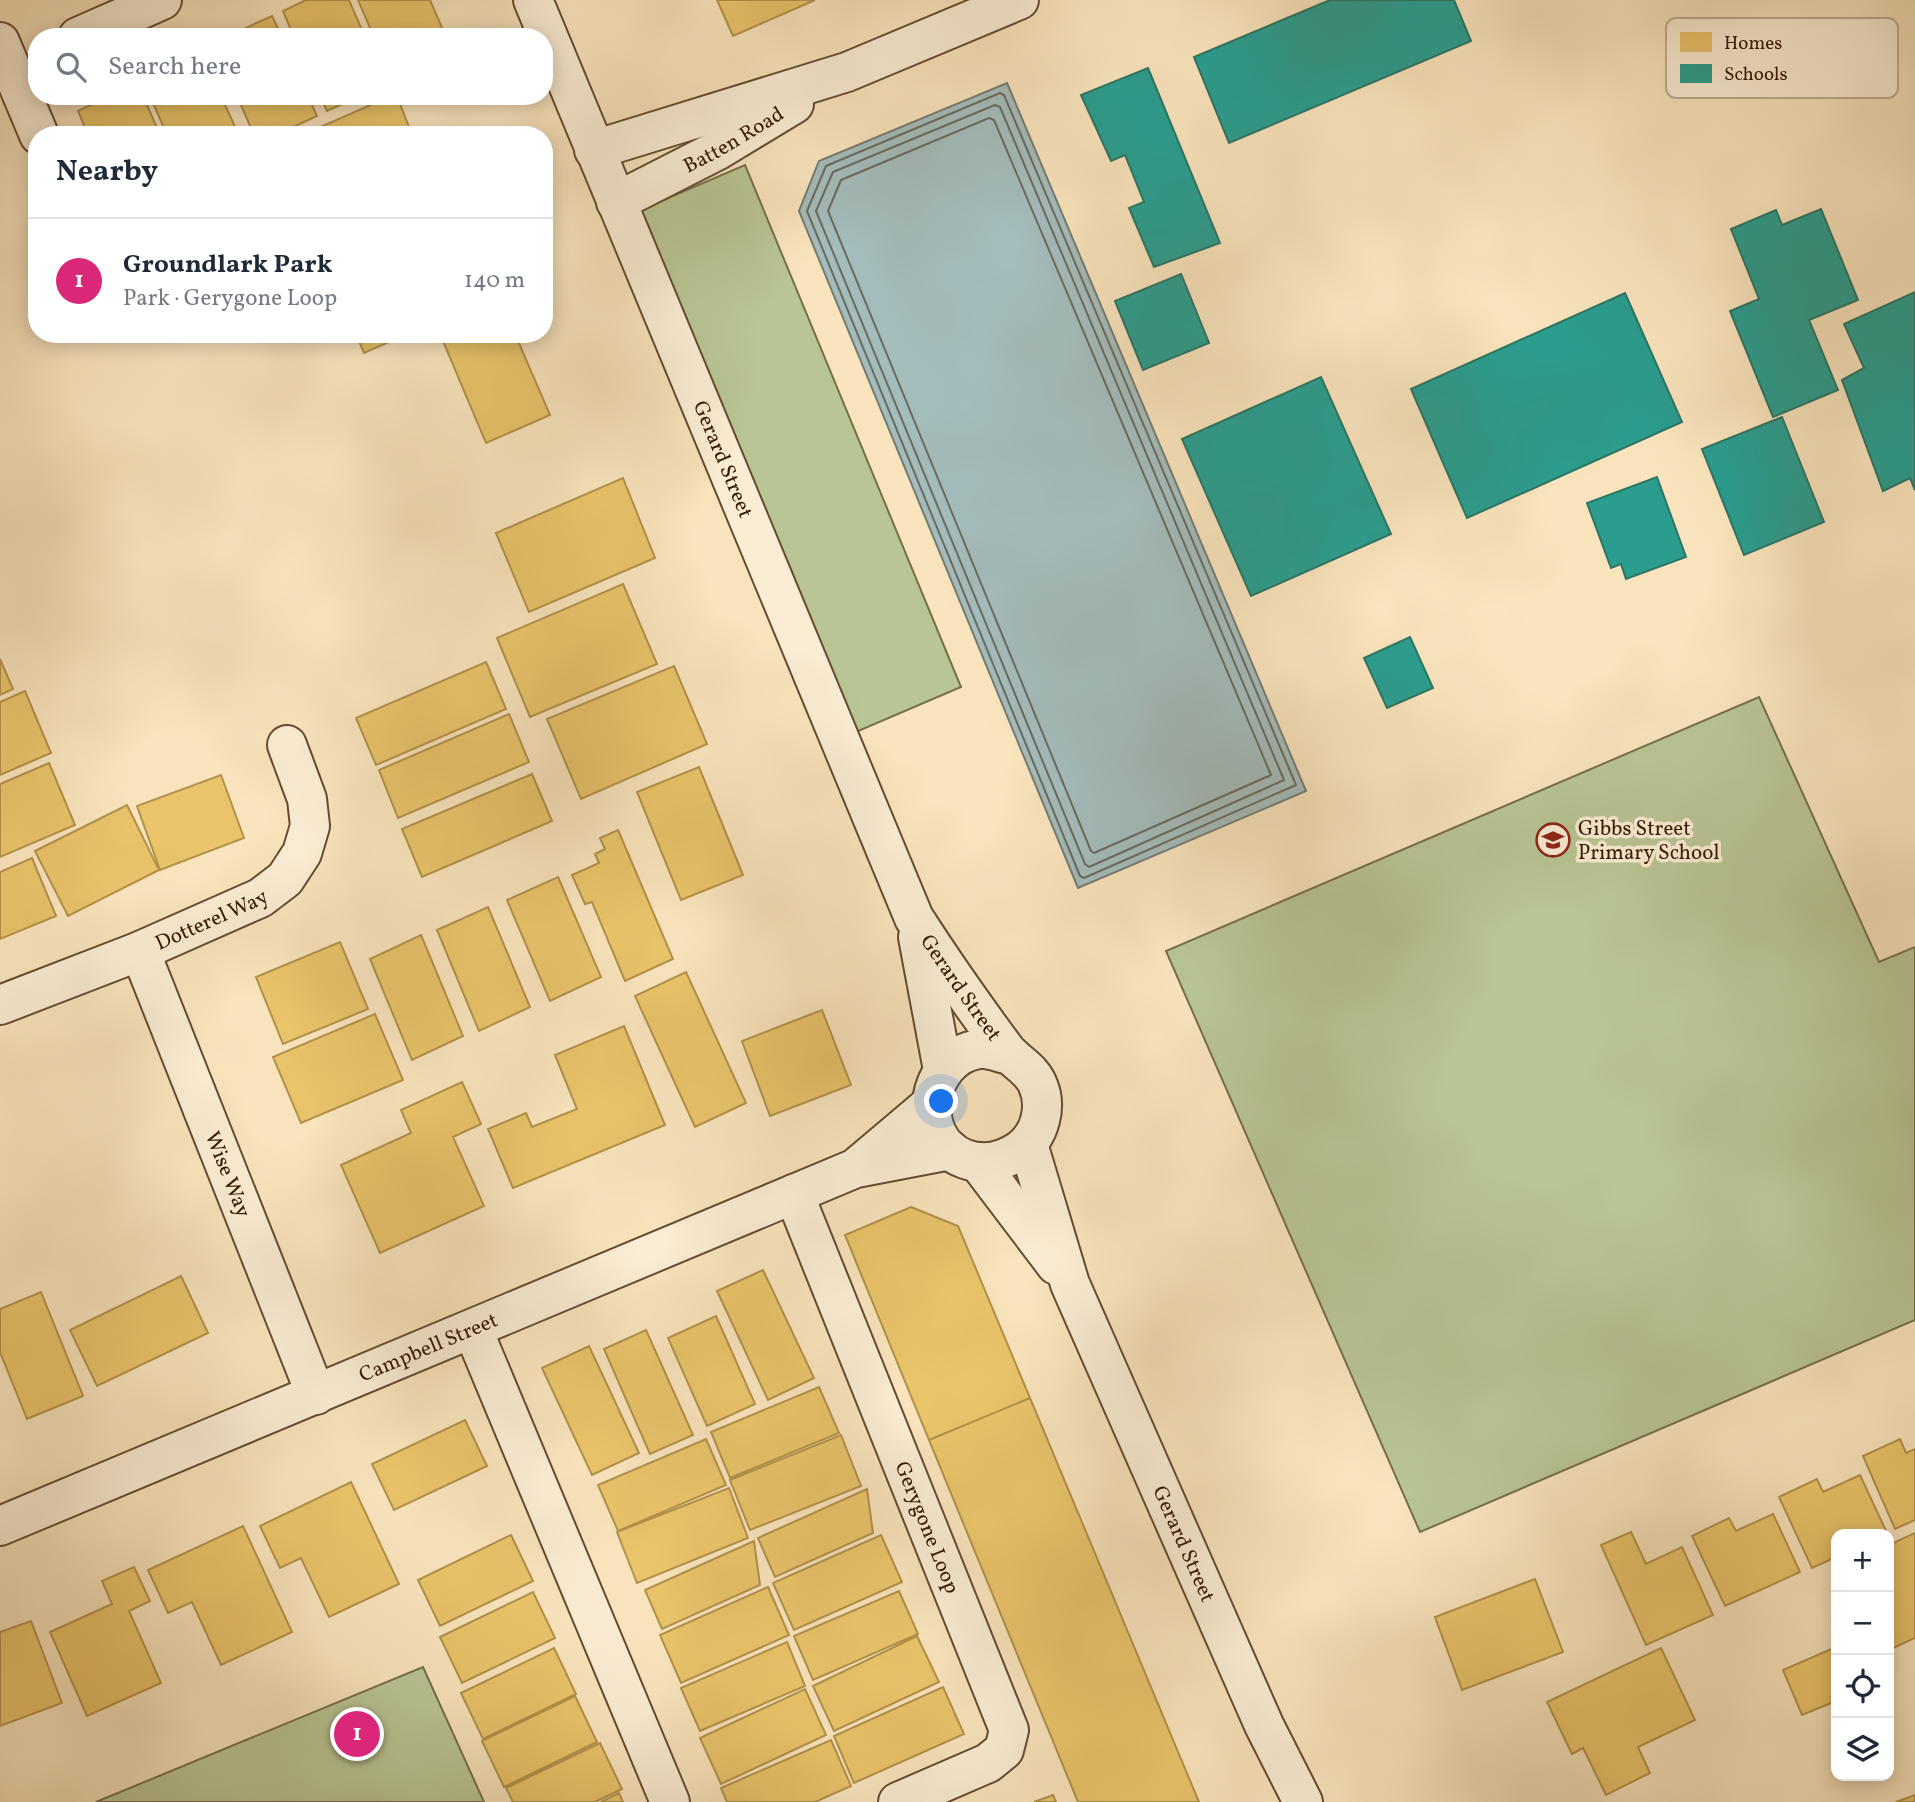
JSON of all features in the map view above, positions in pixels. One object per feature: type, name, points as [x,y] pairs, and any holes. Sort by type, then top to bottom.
[{"type":"street","points":[[98,28],[162,0]]},
{"type":"street","name":"Gerard Street","points":[[533,0],[544,28]]},
{"type":"street","name":"Batten Road","points":[[594,150],[847,72],[1019,0]]},
{"type":"street","name":"Gerard Street","points":[[553,49],[914,918],[961,990],[1010,1055]]},
{"type":"street","points":[[16,54],[28,96]]},
{"type":"street","name":"Batten Road","points":[[616,202],[718,150],[847,72]]},
{"type":"street","points":[[30,105],[36,126]]},
{"type":"street","name":"Dotterel Way","points":[[0,1005],[140,951],[260,898],[285,879],[302,853],[310,827],[307,799],[287,745]]},
{"type":"street","name":"Gerard Street","points":[[914,918],[943,1070]]},
{"type":"street","name":"Wise Way","points":[[140,951],[316,1395]]},
{"type":"street","points":[[981,1049],[1010,1055],[1024,1065],[1037,1083],[1042,1098],[1040,1125],[1028,1144],[1010,1157],[988,1163],[964,1156],[940,1139],[929,1106],[934,1085],[943,1070],[959,1054],[981,1049]]},
{"type":"street","name":"Campbell Street","points":[[856,1168],[929,1106]]},
{"type":"street","name":"Gerard Street","points":[[1028,1144],[1070,1284],[1259,1713],[1303,1802]]},
{"type":"street","name":"Gerard Street","points":[[964,1156],[1070,1284]]},
{"type":"street","name":"Campbell Street","points":[[0,1526],[856,1168],[964,1156]]},
{"type":"street","name":"Gerygone Loop","points":[[794,1194],[1009,1730],[1004,1750],[988,1763],[898,1802]]},
{"type":"street","points":[[473,1330],[670,1802]]},
{"type":"green space","points":[[745,165],[961,687],[856,732],[640,210]]},
{"type":"green space","points":[[1759,697],[1879,962],[1915,947],[1915,1320],[1420,1532],[1166,951]]},
{"type":"green space","points":[[423,1667],[484,1802],[96,1802]]},
{"type":"water","points":[[1007,83],[1306,791],[1078,888],[799,211],[819,161]]},
{"type":"building: Homes","points":[[306,0],[349,0],[361,28],[290,28],[283,11]]},
{"type":"building: Homes","points":[[358,0],[430,0],[442,28],[370,28]]},
{"type":"building: Homes","points":[[717,0],[815,0],[733,36]]},
{"type":"building: Homes","points":[[272,16],[278,28],[246,28]]},
{"type":"building: Homes","points":[[91,105],[147,105],[156,126],[84,126],[78,111]]},
{"type":"building: Homes","points":[[154,105],[225,105],[235,126],[163,126]]},
{"type":"building: Homes","points":[[241,105],[312,105],[317,116],[295,126],[250,126]]},
{"type":"building: Homes","points":[[324,105],[340,105],[327,111]]},
{"type":"building: Homes","points":[[370,105],[400,105],[409,126],[323,126]]},
{"type":"building: Homes","points":[[360,343],[387,343],[364,353]]},
{"type":"building: Homes","points":[[444,343],[519,343],[550,415],[486,443]]},
{"type":"building: Homes","points":[[623,478],[655,558],[529,612],[496,533]]},
{"type":"building: Homes","points":[[623,584],[657,664],[530,717],[497,638]]},
{"type":"building: Homes","points":[[0,659],[13,689],[0,695]]},
{"type":"building: Homes","points":[[486,662],[506,709],[376,765],[356,718]]},
{"type":"building: Homes","points":[[674,666],[707,744],[581,799],[547,719]]},
{"type":"building: Homes","points":[[25,691],[51,753],[0,775],[0,702]]},
{"type":"building: Homes","points":[[509,714],[529,762],[398,818],[379,770]]},
{"type":"building: Homes","points":[[49,763],[75,825],[0,857],[0,784]]},
{"type":"building: Homes","points":[[699,767],[743,875],[681,900],[637,792]]},
{"type":"building: Homes","points":[[532,774],[552,821],[422,877],[402,829]]},
{"type":"building: Homes","points":[[221,775],[244,838],[160,870],[137,806]]},
{"type":"building: Homes","points":[[127,805],[159,870],[68,916],[35,851]]},
{"type":"building: Homes","points":[[618,830],[673,959],[625,981],[592,902],[585,904],[572,875],[599,863],[595,854],[605,849],[600,838]]},
{"type":"building: Homes","points":[[32,858],[56,916],[0,939],[0,872]]},
{"type":"building: Homes","points":[[558,877],[601,977],[550,1001],[507,900]]},
{"type":"building: Homes","points":[[488,907],[530,1007],[479,1031],[437,930]]},
{"type":"building: Homes","points":[[421,935],[463,1036],[412,1060],[370,959]]},
{"type":"building: Homes","points":[[340,942],[368,1009],[283,1044],[256,977]]},
{"type":"building: Homes","points":[[686,972],[746,1103],[695,1127],[635,996]]},
{"type":"building: Homes","points":[[822,1010],[851,1085],[770,1116],[742,1041]]},
{"type":"building: Homes","points":[[375,1014],[403,1080],[301,1123],[273,1057]]},
{"type":"building: Homes","points":[[624,1026],[665,1125],[513,1188],[488,1129],[526,1113],[532,1127],[577,1109],[555,1055]]},
{"type":"building: Homes","points":[[462,1082],[481,1124],[453,1137],[484,1206],[380,1253],[341,1165],[411,1133],[401,1110]]},
{"type":"building: Homes","points":[[911,1207],[958,1226],[1030,1398],[929,1440],[845,1235]]},
{"type":"building: Homes","points":[[763,1270],[814,1378],[768,1400],[717,1291]]},
{"type":"building: Homes","points":[[181,1276],[208,1333],[97,1386],[70,1330]]},
{"type":"building: Homes","points":[[41,1292],[83,1396],[27,1419],[0,1352],[0,1309]]},
{"type":"building: Homes","points":[[716,1316],[755,1404],[707,1426],[668,1338]]},
{"type":"building: Homes","points":[[646,1330],[693,1435],[650,1454],[604,1349]]},
{"type":"building: Homes","points":[[589,1346],[639,1453],[592,1475],[542,1368]]},
{"type":"building: Homes","points":[[819,1387],[839,1433],[730,1478],[711,1432]]},
{"type":"building: Homes","points":[[1030,1398],[1199,1802],[1078,1802],[929,1440]]},
{"type":"building: Homes","points":[[465,1420],[487,1466],[394,1510],[372,1464]]},
{"type":"building: Homes","points":[[841,1435],[861,1486],[750,1530],[730,1480]]},
{"type":"building: Homes","points":[[706,1439],[726,1485],[618,1531],[598,1485]]},
{"type":"building: Homes","points":[[1900,1439],[1906,1453],[1915,1449],[1915,1520],[1895,1529],[1863,1456]]},
{"type":"building: Homes","points":[[1860,1475],[1885,1529],[1831,1529],[1831,1559],[1812,1568],[1779,1497],[1817,1479],[1823,1492]]},
{"type":"building: Homes","points":[[351,1482],[399,1584],[329,1617],[301,1558],[280,1568],[260,1526]]},
{"type":"building: Homes","points":[[729,1488],[748,1538],[637,1583],[617,1532]]},
{"type":"building: Homes","points":[[867,1489],[873,1533],[775,1577],[758,1538]]},
{"type":"building: Homes","points":[[1773,1514],[1800,1572],[1725,1606],[1692,1536],[1729,1518],[1736,1531]]},
{"type":"building: Homes","points":[[243,1526],[292,1632],[221,1665],[192,1602],[168,1613],[148,1570]]},
{"type":"building: Homes","points":[[1631,1532],[1646,1564],[1682,1547],[1713,1615],[1646,1645],[1601,1545]]},
{"type":"building: Homes","points":[[1915,1533],[1915,1638],[1894,1648],[1894,1592],[1894,1543]]},
{"type":"building: Homes","points":[[511,1535],[533,1581],[440,1626],[418,1580]]},
{"type":"building: Homes","points":[[881,1535],[902,1582],[794,1630],[773,1583]]},
{"type":"building: Homes","points":[[754,1541],[760,1585],[662,1629],[645,1590]]},
{"type":"building: Homes","points":[[134,1567],[150,1601],[129,1611],[161,1683],[87,1716],[50,1632],[112,1604],[102,1581]]},
{"type":"building: Homes","points":[[1535,1579],[1563,1652],[1462,1690],[1435,1617]]},
{"type":"building: Homes","points":[[768,1587],[789,1635],[681,1683],[660,1635]]},
{"type":"building: Homes","points":[[899,1591],[918,1634],[813,1680],[794,1636]]},
{"type":"building: Homes","points":[[533,1592],[555,1638],[462,1683],[440,1637]]},
{"type":"building: Homes","points":[[31,1621],[62,1703],[0,1726],[0,1632]]},
{"type":"building: Homes","points":[[917,1636],[939,1682],[834,1731],[813,1686]]},
{"type":"building: Homes","points":[[787,1642],[805,1686],[700,1731],[681,1688]]},
{"type":"building: Homes","points":[[554,1648],[576,1694],[483,1739],[461,1693]]},
{"type":"building: Homes","points":[[1661,1648],[1695,1720],[1638,1747],[1650,1773],[1606,1795],[1583,1748],[1572,1754],[1547,1702]]},
{"type":"building: Homes","points":[[1831,1649],[1831,1703],[1802,1715],[1783,1670]]},
{"type":"building: Homes","points":[[943,1687],[964,1734],[854,1783],[834,1736]]},
{"type":"building: Homes","points":[[805,1689],[826,1735],[721,1784],[700,1738]]},
{"type":"building: Homes","points":[[575,1696],[597,1742],[504,1787],[482,1741]]},
{"type":"building: Homes","points":[[831,1740],[851,1786],[815,1802],[727,1802],[721,1788]]},
{"type":"building: Homes","points":[[600,1743],[622,1789],[595,1802],[513,1802],[506,1788]]},
{"type":"building: Homes","points":[[619,1793],[623,1802],[601,1802]]},
{"type":"building: Homes","points":[[1053,1795],[1056,1802],[1034,1802]]},
{"type":"building: Homes","points":[[1915,1795],[1915,1802],[1896,1802]]},
{"type":"building: Schools","points":[[1330,0],[1454,0],[1471,41],[1229,143],[1194,57]]},
{"type":"building: Schools","points":[[1148,68],[1220,243],[1154,267],[1129,208],[1144,202],[1125,155],[1111,161],[1081,95]]},
{"type":"building: Schools","points":[[1821,209],[1858,300],[1809,320],[1838,390],[1773,417],[1730,311],[1759,299],[1731,229],[1776,210],[1782,225]]},
{"type":"building: Schools","points":[[1181,274],[1209,343],[1143,370],[1115,301]]},
{"type":"building: Schools","points":[[1915,292],[1915,490],[1910,478],[1883,491],[1842,380],[1864,368],[1844,324]]},
{"type":"building: Schools","points":[[1625,293],[1682,422],[1467,518],[1411,389]]},
{"type":"building: Schools","points":[[1321,377],[1391,534],[1251,596],[1182,439]]},
{"type":"building: Schools","points":[[1782,417],[1824,522],[1744,555],[1702,449]]},
{"type":"building: Schools","points":[[1657,477],[1686,557],[1626,579],[1621,564],[1611,568],[1587,503]]},
{"type":"building: Schools","points":[[1410,637],[1433,688],[1387,708],[1364,658]]},
{"type":"place","name":"Gibbs Street Primary School","points":[[1553,840]]},
{"type":"place","name":"Groundlark Park","points":[[357,1734]]}]
